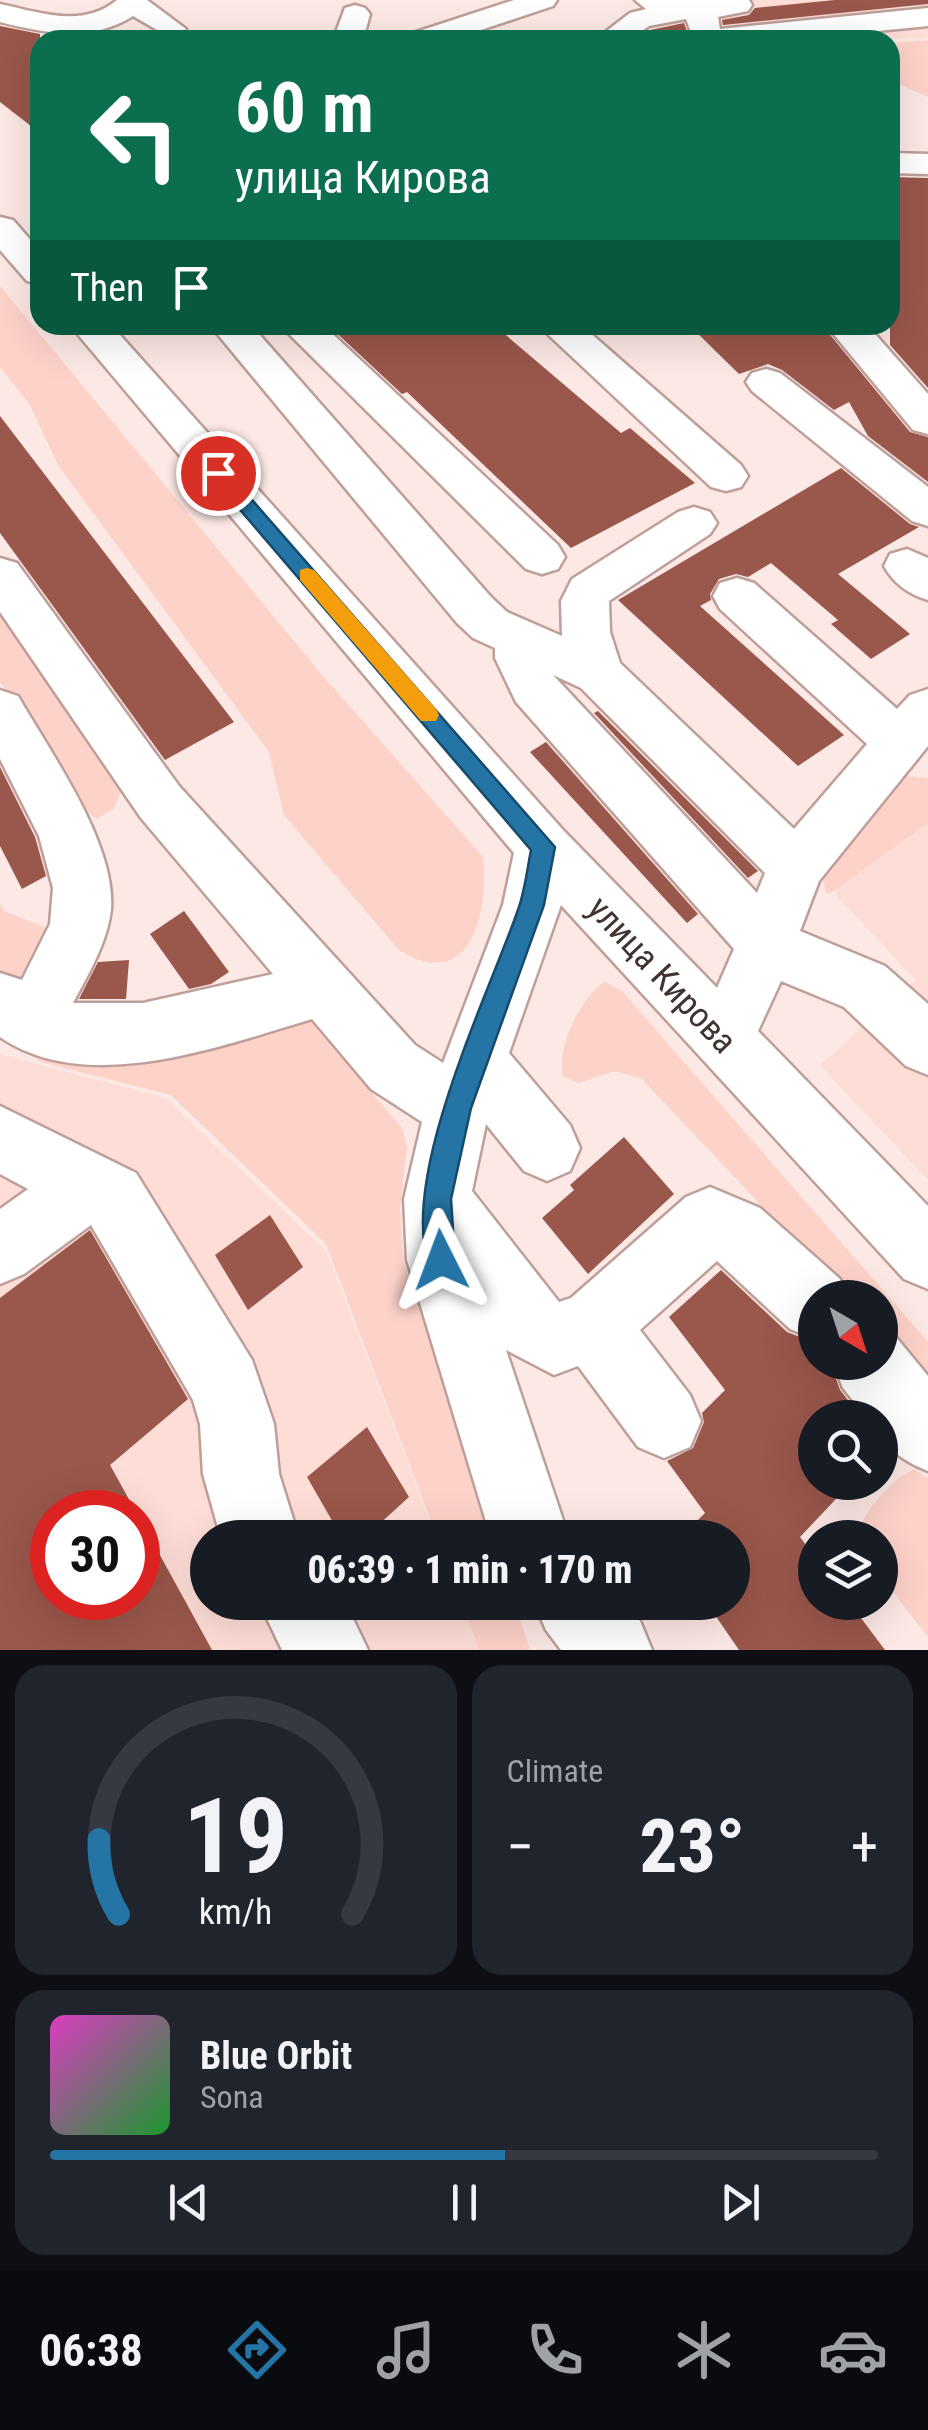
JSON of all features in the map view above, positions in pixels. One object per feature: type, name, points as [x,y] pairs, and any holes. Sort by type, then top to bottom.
[{"type":"street","points":[[452,30],[543,0]]},
{"type":"street","points":[[685,18],[738,2],[775,0]]},
{"type":"street","points":[[65,30],[121,12],[132,2],[171,29]]},
{"type":"street","points":[[7,14],[48,30]]},
{"type":"street","points":[[625,30],[640,20],[928,16]]},
{"type":"street","points":[[900,163],[928,164]]},
{"type":"street","points":[[0,228],[30,261]]},
{"type":"street","name":"улица Кирова","points":[[103,335],[543,847],[928,1255]]},
{"type":"street","points":[[240,335],[474,610],[490,625],[599,674],[796,867]]},
{"type":"street","points":[[310,335],[542,557]]},
{"type":"street","points":[[569,335],[726,476]]},
{"type":"street","points":[[855,335],[928,420]]},
{"type":"street","points":[[766,382],[928,510]]},
{"type":"street","points":[[599,674],[585,634],[582,606],[588,592],[694,524]]},
{"type":"street","points":[[0,574],[160,802],[393,1067],[466,1085],[547,1148]]},
{"type":"street","points":[[711,1028],[741,1008],[796,867],[914,726],[737,596]]},
{"type":"street","points":[[520,638],[520,658],[534,688],[766,943],[822,972],[864,986],[928,1045]]},
{"type":"street","points":[[0,711],[76,857],[82,909],[58,970],[15,1011],[85,1032],[149,1033],[325,987]]},
{"type":"street","points":[[524,1520],[441,1260],[437,1199],[466,1085],[532,905],[543,847]]},
{"type":"street","points":[[0,1140],[112,1196],[131,1223],[226,1386],[236,1424],[241,1474],[255,1520]]},
{"type":"street","points":[[0,1250],[90,1185]]},
{"type":"street","points":[[437,1199],[528,1324],[554,1338],[592,1326],[710,1220],[736,1232],[798,1289]]},
{"type":"street","points":[[592,1326],[664,1421]]},
{"type":"street","points":[[884,1380],[928,1434]]},
{"type":"street","points":[[309,1620],[327,1650]]},
{"type":"street","points":[[566,1620],[579,1650]]},
{"type":"street","points":[[588,1620],[611,1650]]},
{"type":"shaded area","points":[[727,0],[928,0],[928,38],[900,38],[900,30],[718,30],[715,11]]},
{"type":"shaded area","points":[[928,40],[928,97],[900,84],[900,42]]},
{"type":"shaded area","points":[[0,286],[30,322],[30,335],[41,335],[322,675],[483,857],[478,923],[470,942],[458,955],[442,962],[423,961],[398,949],[284,815],[269,752],[58,465],[30,405],[0,367]]},
{"type":"shaded area","points":[[0,607],[124,786],[114,808],[96,819],[80,805],[0,682]]},
{"type":"shaded area","points":[[893,775],[928,778],[928,823],[826,893],[822,876]]},
{"type":"shaded area","points":[[928,807],[928,1180],[820,1065],[916,980],[836,895],[839,876]]},
{"type":"shaded area","points":[[0,903],[4,911],[44,927],[49,939],[23,984],[0,975]]},
{"type":"shaded area","points":[[604,982],[621,990],[874,1280],[824,1280],[747,1190],[641,1078],[614,1071],[578,1083],[563,1076],[563,1051],[572,1024]]},
{"type":"shaded area","points":[[307,1017],[402,1128],[407,1147],[400,1207],[403,1260],[487,1520],[431,1520],[326,1244],[171,1095],[41,1062],[30,1054],[32,1046]]},
{"type":"shaded area","points":[[0,1054],[165,1098],[326,1251],[429,1520],[190,1520],[190,1620],[467,1620],[478,1650],[0,1650]]},
{"type":"shaded area","points":[[898,1308],[928,1342],[928,1401],[898,1366]]},
{"type":"shaded area","points":[[914,1469],[928,1479],[928,1637],[898,1598],[898,1520],[864,1520],[878,1500],[898,1500],[898,1480]]},
{"type":"shaded area","points":[[468,1620],[520,1620],[530,1650],[479,1650]]},
{"type":"building","points":[[835,0],[928,0],[928,4],[723,25],[722,20],[749,15],[755,8]]},
{"type":"building","points":[[684,23],[686,30],[650,30]]},
{"type":"building","points":[[0,26],[30,32],[30,125],[0,102]]},
{"type":"building","points":[[900,177],[928,178],[928,388],[890,345],[890,335],[900,335]]},
{"type":"building","points":[[339,335],[506,335],[621,433],[630,428],[695,483],[571,548],[407,392],[402,394]]},
{"type":"building","points":[[699,335],[830,335],[910,432],[928,437],[928,482],[868,436],[849,402],[834,410],[782,370],[768,364],[739,374]]},
{"type":"building","points":[[0,416],[234,722],[165,760],[0,533]]},
{"type":"building","points":[[841,468],[910,524],[919,527],[838,574],[910,634],[871,659],[831,624],[838,620],[771,563],[748,577],[736,574],[719,579],[710,594],[711,600],[700,606],[844,735],[798,766],[618,600]]},
{"type":"building","points":[[598,711],[758,871],[748,878],[594,713]]},
{"type":"building","points":[[546,742],[698,914],[687,923],[530,752]]},
{"type":"building","points":[[0,767],[35,837],[46,876],[22,889],[0,846]]},
{"type":"building","points":[[184,911],[229,972],[211,984],[189,989],[150,934]]},
{"type":"building","points":[[129,960],[126,999],[79,999],[98,962]]},
{"type":"building","points":[[624,1137],[674,1194],[588,1274],[542,1218],[574,1190],[570,1185]]},
{"type":"building","points":[[270,1215],[303,1267],[248,1310],[215,1255]]},
{"type":"building","points":[[90,1230],[188,1399],[110,1465],[124,1490],[30,1490],[30,1620],[160,1620],[160,1555],[190,1610],[190,1620],[196,1620],[212,1650],[0,1650],[0,1298]]},
{"type":"building","points":[[721,1270],[787,1332],[798,1336],[798,1380],[836,1380],[848,1400],[798,1400],[798,1500],[835,1500],[816,1520],[798,1520],[798,1620],[862,1620],[885,1650],[739,1650],[718,1620],[750,1620],[750,1520],[698,1520],[705,1513],[667,1461],[693,1448],[704,1422],[702,1413],[725,1390],[669,1317]]},
{"type":"building","points":[[367,1427],[409,1497],[384,1520],[332,1520],[307,1477]]},
{"type":"slow traffic","points":[[307,575],[428,715]]},
{"type":"route","points":[[218,473],[543,847],[532,905],[458,1108],[437,1199],[441,1260]]}]
